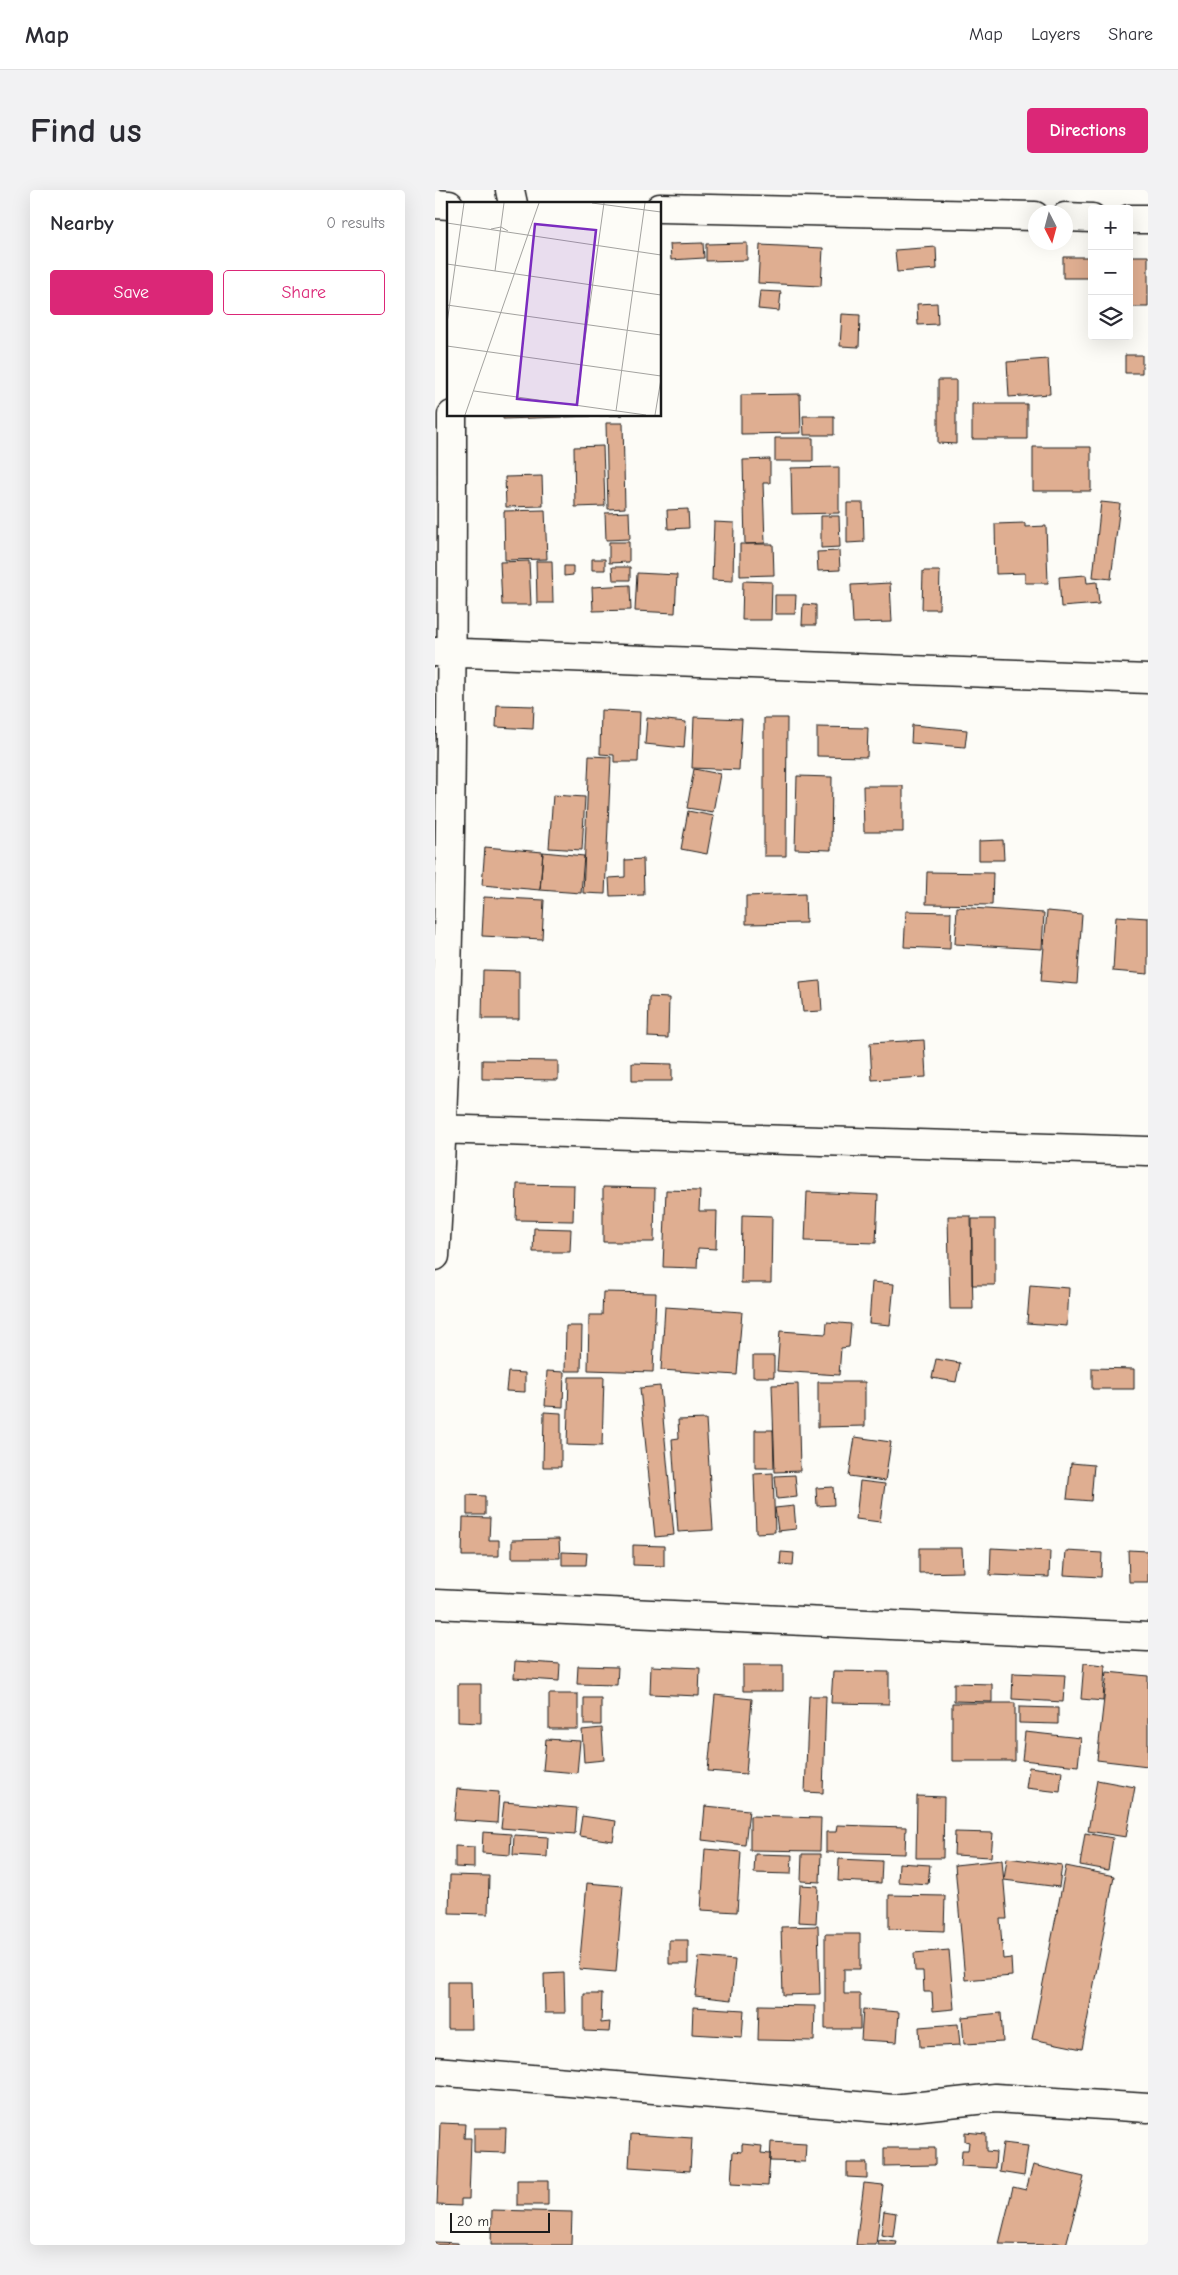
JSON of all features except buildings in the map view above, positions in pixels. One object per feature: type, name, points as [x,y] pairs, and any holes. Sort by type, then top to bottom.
[{"type":"street","points":[[661,208],[1028,216]]},
{"type":"street","points":[[1073,217],[1088,218]]},
{"type":"street","points":[[1133,219],[1148,219]]},
{"type":"street","points":[[435,1256],[439,1129],[444,652],[452,416]]},
{"type":"street","points":[[444,652],[1148,680]]},
{"type":"street","points":[[439,1129],[1148,1151]]},
{"type":"street","points":[[435,1604],[1148,1637]]},
{"type":"street","points":[[435,2071],[893,2109],[995,2098],[1148,2108]]}]
